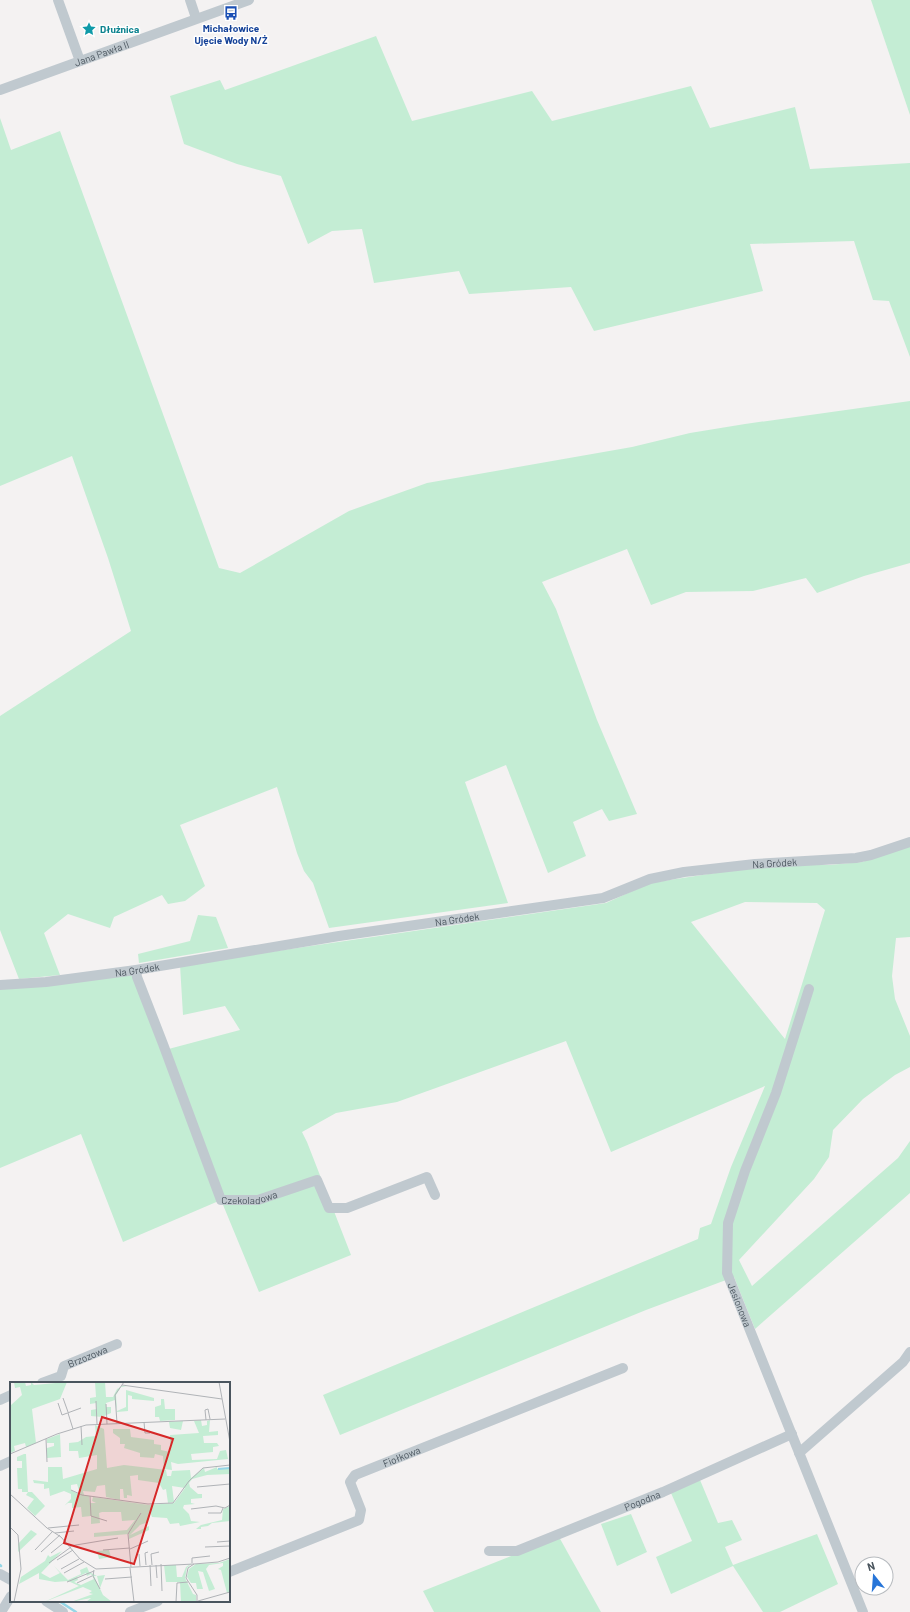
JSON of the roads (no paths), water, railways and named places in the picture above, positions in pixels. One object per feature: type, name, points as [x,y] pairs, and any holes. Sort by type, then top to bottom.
[{"type":"street","points":[[58,0],[80,61]]},
{"type":"street","points":[[190,0],[196,18]]},
{"type":"street","name":"Jana Pawła II","points":[[0,90],[249,0]]},
{"type":"street","name":"Na Gródek","points":[[0,985],[46,982],[136,970],[339,936],[603,898],[650,879],[684,872],[755,864],[871,856],[910,842]]},
{"type":"street","name":"Czekoladowa","points":[[136,970],[136,978],[163,1044],[220,1200],[258,1200],[317,1180],[329,1208],[346,1208],[427,1177],[435,1195]]},
{"type":"street","name":"Jesionowa","points":[[809,989],[776,1093],[745,1171],[728,1223],[727,1273],[863,1612]]},
{"type":"street","name":"Brzozowa","points":[[45,1382],[61,1376],[64,1366],[117,1344]]},
{"type":"street","points":[[799,1452],[903,1362],[910,1352]]},
{"type":"street","name":"Fiołkowa","points":[[230,1572],[359,1520],[361,1517],[361,1510],[350,1482],[355,1475],[623,1368]]},
{"type":"street","points":[[0,1400],[10,1395]]},
{"type":"street","name":"Pogodna","points":[[489,1551],[517,1551],[663,1492],[792,1434]]},
{"type":"street","points":[[0,1466],[10,1461]]},
{"type":"street","points":[[0,1574],[10,1579]]},
{"type":"street","points":[[1,1612],[10,1598]]},
{"type":"street","points":[[48,1602],[63,1612]]},
{"type":"street","points":[[130,1612],[155,1602]]},
{"type":"waterway","points":[[61,1602],[76,1612]]},
{"type":"place","name":"Michałowice Ujęcie Wody N/Ż","points":[[231,13]]},
{"type":"place","name":"Dłużnica","points":[[89,29]]}]
